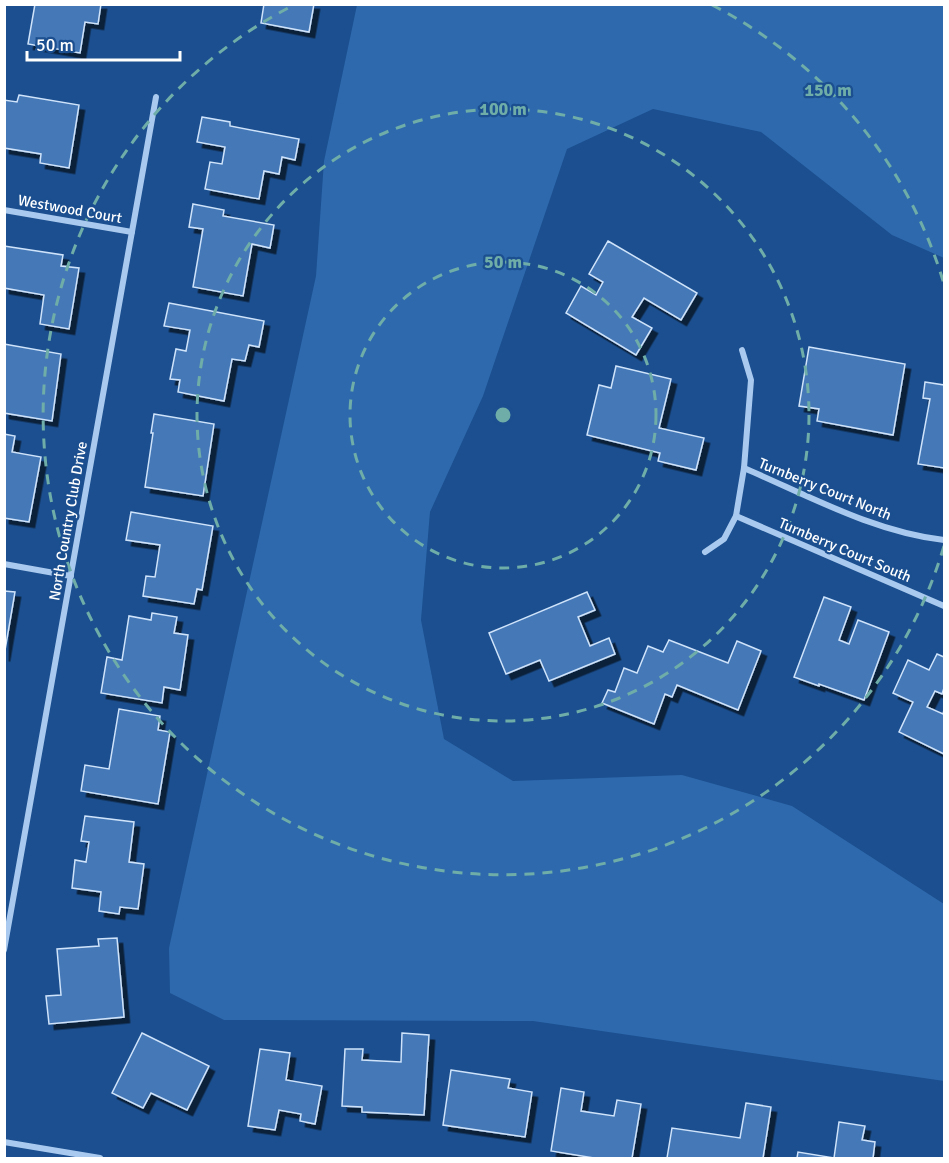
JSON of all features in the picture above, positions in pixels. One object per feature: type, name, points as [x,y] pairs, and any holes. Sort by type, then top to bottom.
[{"type":"street","name":"North Country Club Drive","points":[[4,950],[156,97]]},
{"type":"street","name":"Westwood Court","points":[[4,210],[132,232]]},
{"type":"street","name":"Turnberry Court North","points":[[742,350],[752,380],[744,468],[878,525],[926,538],[945,540]]},
{"type":"street","points":[[705,552],[724,539],[736,516],[744,468]]},
{"type":"street","name":"Turnberry Court South","points":[[736,516],[945,606]]},
{"type":"street","points":[[4,564],[71,576]]},
{"type":"street","points":[[4,904],[12,905]]},
{"type":"street","points":[[4,1142],[100,1158]]},
{"type":"shaded area","points":[[357,5],[944,5],[944,258],[892,235],[761,132],[653,109],[567,149],[483,396],[430,512],[421,620],[444,739],[513,781],[682,775],[792,806],[944,904],[944,1081],[533,1021],[224,1020],[170,993],[169,948],[316,276],[324,161]]},
{"type":"building","points":[[35,4],[101,4],[98,24],[85,22],[80,53],[28,44]]},
{"type":"building","points":[[264,4],[314,4],[309,32],[261,23]]},
{"type":"building","points":[[19,95],[79,105],[69,168],[40,163],[41,154],[4,148],[4,100],[17,102]]},
{"type":"building","points":[[202,117],[230,122],[230,126],[299,139],[295,160],[282,157],[279,174],[264,171],[259,199],[205,189],[210,162],[222,164],[225,147],[197,142]]},
{"type":"building","points":[[193,204],[224,210],[223,216],[274,225],[270,248],[252,244],[243,296],[193,287],[203,229],[189,227]]},
{"type":"building","points":[[608,241],[697,293],[681,320],[644,298],[632,317],[652,328],[636,355],[566,313],[581,286],[596,295],[603,282],[589,274]]},
{"type":"building","points":[[4,246],[63,255],[61,266],[79,268],[69,329],[40,324],[44,295],[4,288]]},
{"type":"building","points":[[169,303],[264,321],[259,347],[249,345],[245,361],[232,359],[224,401],[178,392],[180,380],[170,379],[176,349],[186,351],[190,330],[164,326]]},
{"type":"building","points":[[4,344],[61,354],[52,421],[4,413]]},
{"type":"building","points":[[809,347],[905,364],[893,435],[817,421],[819,409],[799,406]]},
{"type":"building","points":[[616,366],[671,379],[659,428],[704,438],[696,470],[658,461],[660,453],[587,435],[599,385],[611,388]]},
{"type":"building","points":[[925,382],[944,385],[944,468],[918,464],[930,399],[923,398]]},
{"type":"building","points":[[154,414],[214,424],[203,496],[145,487]]},
{"type":"building","points":[[4,434],[15,436],[12,452],[41,457],[29,522],[4,518]]},
{"type":"building","points":[[131,512],[213,526],[202,590],[197,589],[194,604],[143,596],[146,576],[155,577],[160,545],[126,540]]},
{"type":"building","points":[[4,591],[15,592],[4,656]]},
{"type":"building","points":[[587,592],[595,610],[578,617],[590,646],[609,638],[615,654],[549,681],[540,660],[506,674],[489,633]]},
{"type":"building","points":[[824,597],[851,607],[839,640],[849,644],[858,620],[889,632],[864,700],[794,677]]},
{"type":"building","points":[[152,613],[177,617],[174,633],[188,635],[180,690],[164,687],[162,703],[101,693],[107,657],[122,660],[129,616],[151,620]]},
{"type":"building","points":[[669,640],[728,663],[737,641],[761,651],[738,710],[677,685],[672,697],[665,694],[654,724],[602,703],[608,690],[615,692],[624,668],[637,673],[648,646],[663,652]]},
{"type":"building","points":[[937,654],[944,657],[944,688],[942,694],[935,691],[927,707],[943,714],[944,710],[944,754],[899,732],[913,702],[893,693],[908,660],[929,670]]},
{"type":"building","points":[[119,709],[160,716],[158,730],[170,732],[158,804],[81,791],[85,765],[109,769]]},
{"type":"building","points":[[85,816],[134,822],[129,862],[144,864],[138,909],[120,907],[119,914],[99,911],[101,892],[72,888],[75,860],[86,862],[89,842],[81,841]]},
{"type":"building","points":[[117,938],[124,1017],[49,1024],[46,996],[61,995],[57,949],[99,946],[98,939]]},
{"type":"building","points":[[142,1033],[209,1066],[187,1110],[151,1093],[143,1108],[112,1093]]},
{"type":"building","points":[[402,1033],[429,1035],[424,1115],[362,1112],[362,1107],[342,1106],[345,1049],[363,1049],[362,1060],[401,1062]]},
{"type":"building","points":[[260,1049],[290,1053],[286,1080],[322,1086],[315,1124],[300,1121],[301,1114],[279,1110],[275,1130],[248,1126]]},
{"type":"building","points":[[451,1070],[510,1079],[508,1088],[532,1092],[525,1137],[443,1125]]},
{"type":"building","points":[[561,1088],[584,1092],[581,1111],[614,1116],[617,1100],[641,1104],[632,1158],[594,1158],[551,1151]]},
{"type":"building","points":[[746,1103],[771,1107],[763,1158],[667,1158],[672,1128],[740,1138]]},
{"type":"building","points":[[839,1122],[865,1126],[862,1140],[875,1142],[873,1158],[834,1158]]},
{"type":"building","points":[[798,1152],[834,1158],[797,1158]]}]
